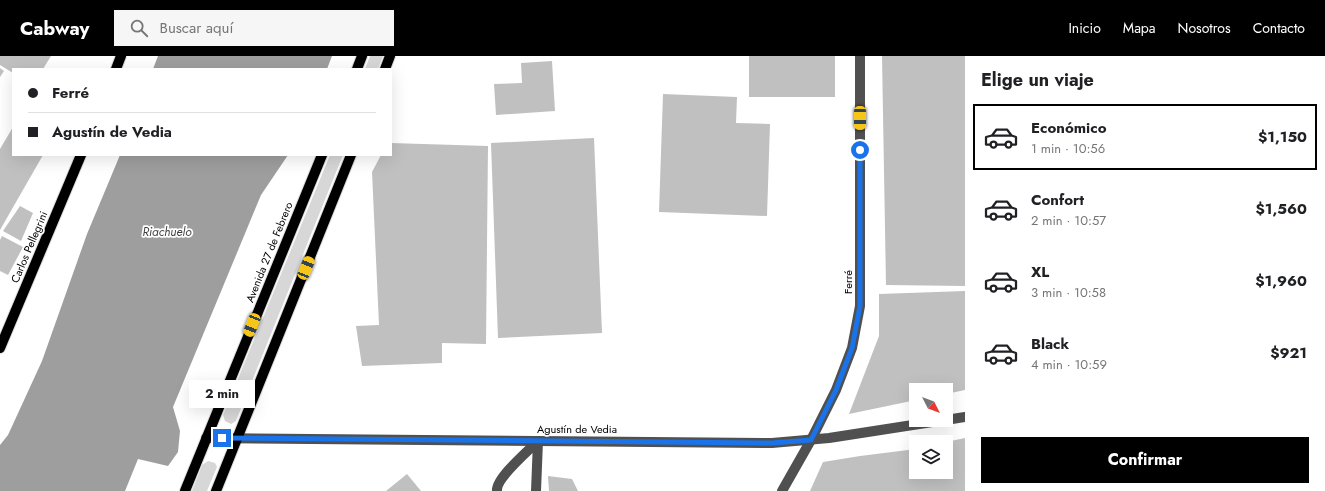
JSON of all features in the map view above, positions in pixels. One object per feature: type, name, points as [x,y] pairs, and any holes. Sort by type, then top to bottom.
[{"type":"main road","points":[[116,68],[121,56]]},
{"type":"main road","points":[[357,68],[362,56]]},
{"type":"main road","points":[[385,68],[390,56]]},
{"type":"main road","name":"Carlos Pellegrini","points":[[0,348],[81,156]]},
{"type":"main road","name":"Avenida 27 de Febrero","points":[[185,491],[322,156]]},
{"type":"main road","points":[[216,491],[350,156]]},
{"type":"street","name":"Ferré","points":[[782,491],[811,440],[836,390],[852,348],[860,306],[860,56]]},
{"type":"street","name":"Agustín de Vedia","points":[[953,419],[965,417]]},
{"type":"street","name":"Agustín de Vedia","points":[[206,438],[772,443],[811,440],[909,425]]},
{"type":"street","points":[[497,491],[496,488],[502,477],[538,441]]},
{"type":"street","points":[[536,491],[538,441]]},
{"type":"shaded area","points":[[370,56],[383,56],[378,68],[365,68]]},
{"type":"shaded area","points":[[330,156],[343,156],[236,421],[231,424],[225,421],[223,415]]},
{"type":"shaded area","points":[[208,461],[215,463],[217,467],[207,491],[192,491],[202,465]]},
{"type":"water","points":[[158,56],[332,56],[327,68],[153,68]]},
{"type":"water","name":"Riachuelo","points":[[120,156],[287,156],[261,195],[173,407],[180,431],[178,452],[168,466],[138,459],[125,491],[0,491],[0,445],[8,435],[42,361],[87,234]]},
{"type":"building","points":[[0,56],[51,56],[44,68],[12,68],[12,72],[0,65]]},
{"type":"building","points":[[749,56],[835,56],[835,97],[749,97]]},
{"type":"building","points":[[882,56],[965,56],[965,286],[886,285]]},
{"type":"building","points":[[552,61],[555,111],[496,115],[494,84],[522,83],[521,63]]},
{"type":"building","points":[[0,68],[4,71],[0,77]]},
{"type":"building","points":[[663,94],[737,97],[736,123],[770,124],[767,216],[659,212]]},
{"type":"building","points":[[12,129],[12,156],[42,156],[0,230],[0,149]]},
{"type":"building","points":[[594,138],[602,333],[498,338],[491,143]]},
{"type":"building","points":[[392,143],[488,146],[486,344],[442,343],[442,363],[362,366],[356,326],[379,325],[372,172],[380,156],[392,156]]},
{"type":"building","points":[[20,206],[33,213],[21,241],[3,231]]},
{"type":"building","points":[[2,236],[23,247],[8,275],[0,271],[0,240]]},
{"type":"building","points":[[965,291],[965,390],[953,393],[953,383],[909,383],[909,401],[849,414],[879,336],[879,294]]},
{"type":"building","points":[[965,438],[965,491],[810,491],[823,462],[909,450],[909,479],[953,479],[953,441]]},
{"type":"building","points":[[407,474],[421,491],[386,491]]},
{"type":"building","points":[[548,476],[572,479],[578,491],[549,491]]},
{"type":"route","points":[[222,438],[772,443],[811,440],[836,390],[852,348],[860,306],[860,150]]}]
